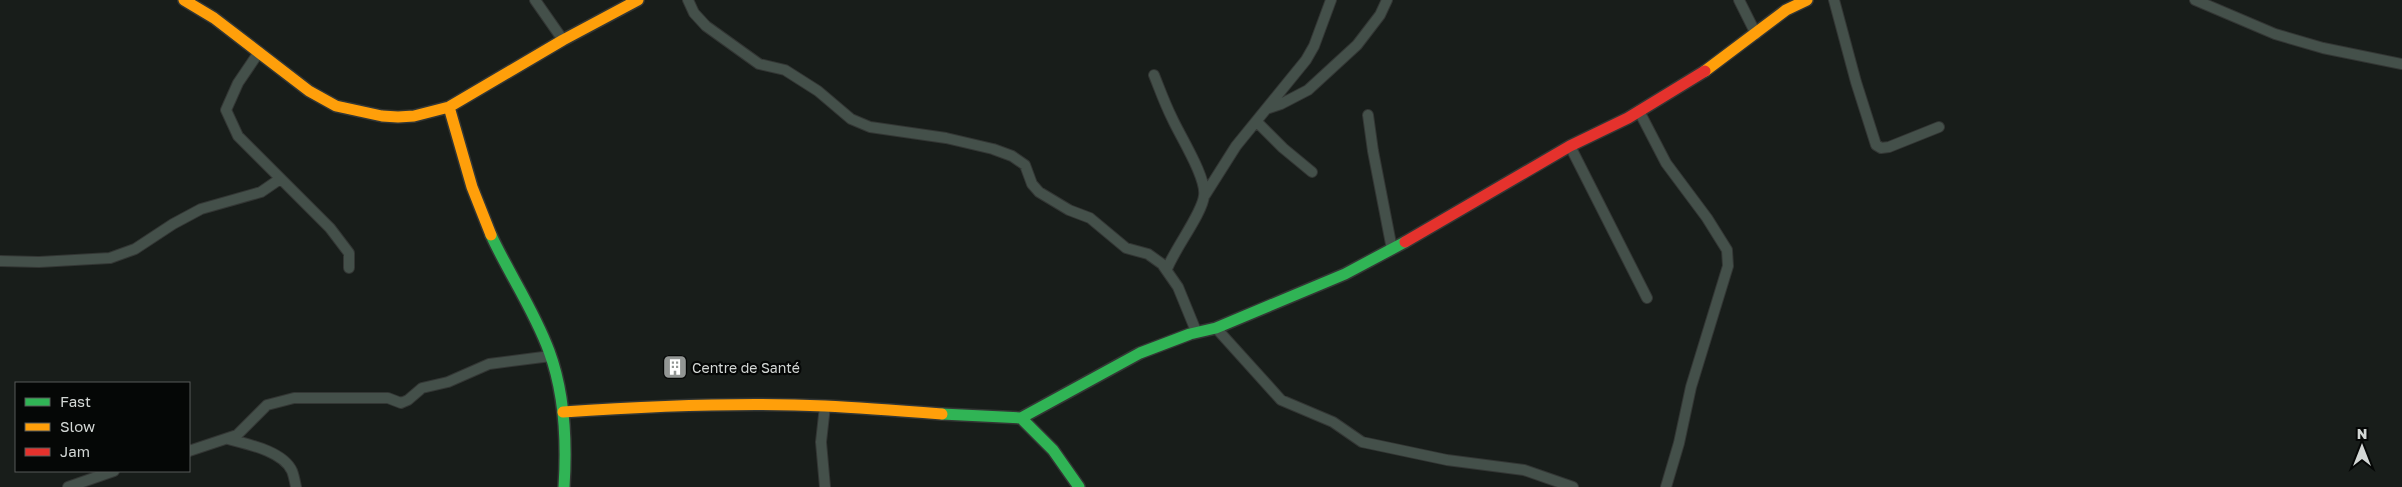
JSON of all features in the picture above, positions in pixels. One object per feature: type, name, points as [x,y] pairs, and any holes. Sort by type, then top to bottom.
[{"type":"street","points":[[184,0],[214,18],[309,91],[336,106],[382,116],[398,117],[414,116],[448,107],[563,40],[638,0]]},
{"type":"street","points":[[535,0],[563,40]]},
{"type":"street","points":[[688,0],[694,13],[706,26],[759,64],[785,70],[818,91],[851,119],[870,127],[946,138],[993,149],[1012,156],[1026,165],[1032,184],[1039,192],[1069,210],[1090,218],[1126,248],[1148,254],[1167,269],[1178,287],[1196,331]]},
{"type":"street","points":[[1167,269],[1173,254],[1202,205],[1205,195],[1236,146],[1269,108],[1314,46],[1331,0]]},
{"type":"street","points":[[1269,108],[1308,90],[1357,45],[1380,15],[1387,0]]},
{"type":"street","points":[[1739,0],[1756,34]]},
{"type":"street","points":[[563,412],[654,406],[825,406],[1021,418],[1106,371],[1196,331],[1216,328],[1337,278],[1392,249],[1570,146],[1639,111],[1712,66],[1786,10],[1807,0]]},
{"type":"street","points":[[1834,0],[1860,99],[1876,145],[1881,148],[1889,147],[1938,127]]},
{"type":"street","points":[[2195,0],[2275,34],[2323,48],[2402,64]]},
{"type":"street","points":[[259,52],[238,83],[226,110],[238,136],[330,228],[349,253],[349,268]]},
{"type":"street","points":[[1154,75],[1193,160],[1205,195]]},
{"type":"street","points":[[448,107],[476,198],[487,224],[543,335],[551,356],[563,412],[566,460],[564,487]]},
{"type":"street","points":[[1639,111],[1666,163],[1707,218],[1727,250],[1728,266],[1691,387],[1679,443],[1666,487]]},
{"type":"street","points":[[1368,115],[1392,249]]},
{"type":"street","points":[[1257,122],[1282,148],[1312,172]]},
{"type":"street","points":[[1570,146],[1647,298]]},
{"type":"street","points":[[0,261],[39,262],[110,258],[136,249],[173,224],[201,209],[261,192],[280,179]]},
{"type":"street","points":[[1216,328],[1281,400],[1333,422],[1362,442],[1447,460],[1524,470],[1573,487]]},
{"type":"street","points":[[190,451],[237,435],[267,405],[294,398],[388,398],[401,403],[408,400],[422,388],[448,382],[490,364],[551,356]]},
{"type":"street","points":[[825,406],[821,442],[825,487]]},
{"type":"street","points":[[1021,418],[1043,436],[1079,487]]},
{"type":"street","points":[[228,439],[253,445],[278,457],[291,470],[296,487]]},
{"type":"street","points":[[68,487],[111,472]]},
{"type":"traffic: fast","points":[[491,235],[543,336],[559,384],[565,435],[564,487]]},
{"type":"traffic: fast","points":[[1021,418],[1140,353],[1190,334],[1216,328],[1345,274],[1405,242]]},
{"type":"traffic: fast","points":[[942,414],[1021,418],[1053,450],[1079,487]]},
{"type":"traffic: slow","points":[[184,0],[214,18],[309,91],[336,106],[382,116],[398,117],[414,116],[449,107]]},
{"type":"traffic: slow","points":[[491,235],[472,187],[449,107],[563,40],[638,0]]},
{"type":"traffic: slow","points":[[1705,71],[1786,10],[1807,0]]},
{"type":"traffic: slow","points":[[563,412],[661,406],[760,404],[825,406],[942,414]]},
{"type":"traffic: jam","points":[[1405,242],[1570,146],[1628,118],[1705,71]]},
{"type":"place","name":"Centre de Santé","points":[[675,367]]}]
